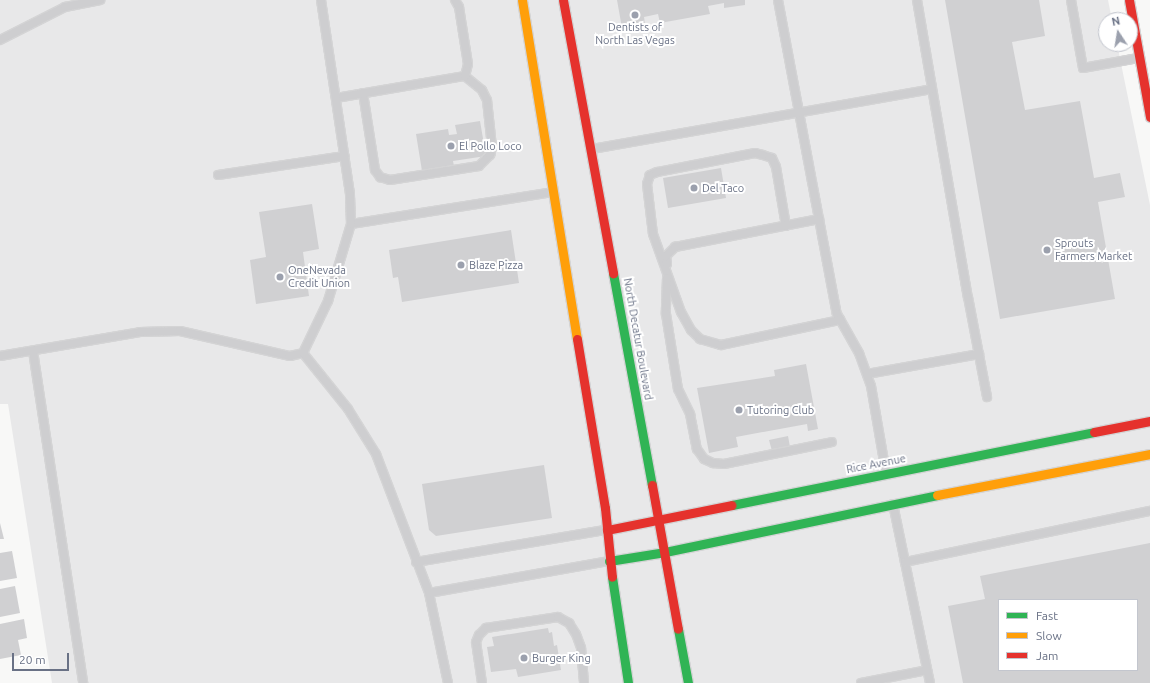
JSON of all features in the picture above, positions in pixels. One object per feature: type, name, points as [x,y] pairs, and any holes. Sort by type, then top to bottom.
[{"type":"main road","points":[[522,0],[607,530],[609,561],[628,683]]},
{"type":"main road","name":"North Decatur Boulevard","points":[[563,0],[592,149],[688,683]]},
{"type":"main road","points":[[1129,0],[1150,118]]},
{"type":"main road","name":"Rice Avenue","points":[[607,530],[887,478],[1150,421]]},
{"type":"main road","points":[[1030,446],[1082,445]]},
{"type":"main road","points":[[609,561],[665,552],[892,499],[1150,454]]},
{"type":"lane","points":[[0,40],[60,9],[100,0]]},
{"type":"lane","points":[[303,353],[328,302],[351,224],[350,194],[345,156],[321,0]]},
{"type":"lane","points":[[455,0],[460,7],[468,64],[465,76]]},
{"type":"lane","points":[[778,0],[797,113],[837,314],[867,374],[887,478]]},
{"type":"lane","points":[[917,0],[987,397]]},
{"type":"lane","points":[[1071,0],[1082,68],[1139,58]]},
{"type":"lane","points":[[336,98],[363,93],[465,76],[482,90],[487,100],[492,147],[490,155],[479,166],[390,180],[380,176],[375,170],[363,93]]},
{"type":"lane","points":[[592,149],[932,88]]},
{"type":"lane","points":[[786,226],[776,167],[772,158],[755,153],[657,172],[650,175],[647,184],[646,196],[653,234],[681,312],[690,330],[708,342],[721,345],[840,320]]},
{"type":"lane","points":[[218,175],[345,156]]},
{"type":"lane","points":[[351,224],[552,192]]},
{"type":"lane","points":[[819,219],[675,246],[666,256],[666,314],[678,389],[690,414],[697,450],[704,459],[713,463],[724,464],[832,442]]},
{"type":"lane","points":[[0,356],[140,332],[180,331],[290,356],[303,353]]},
{"type":"lane","points":[[33,350],[83,683]]},
{"type":"lane","points":[[303,353],[348,409],[376,454],[429,593],[448,683]]},
{"type":"lane","points":[[867,374],[979,354]]},
{"type":"lane","points":[[892,499],[930,683]]},
{"type":"lane","points":[[905,562],[1150,511]]},
{"type":"lane","points":[[416,562],[607,530]]},
{"type":"lane","points":[[429,593],[609,561]]},
{"type":"lane","points":[[482,683],[476,642],[479,635],[486,628],[558,617],[569,623],[576,634],[581,648],[584,683]]},
{"type":"lane","points":[[861,683],[927,670]]},
{"type":"shaded area","points":[[0,0],[1108,0],[1110,12],[1098,12],[1098,52],[1119,52],[1150,205],[1150,683],[52,683],[8,404],[0,404]]},
{"type":"building","points":[[617,0],[745,0],[745,5],[724,8],[724,3],[708,6],[710,14],[660,23],[658,14],[644,17],[645,24],[622,28]]},
{"type":"building","name":"Sprouts Farmers Market","points":[[945,0],[1039,0],[1045,36],[1012,42],[1025,110],[1080,101],[1094,178],[1120,173],[1125,197],[1098,202],[1115,299],[1000,319]]},
{"type":"building","name":"El Pollo Loco","points":[[480,121],[486,156],[453,161],[454,166],[422,171],[416,134],[448,129],[449,135],[457,134],[455,125]]},
{"type":"building","name":"Del Taco","points":[[721,168],[726,198],[668,208],[663,178]]},
{"type":"building","points":[[312,204],[319,249],[303,252],[309,296],[256,304],[250,260],[266,257],[259,212]]},
{"type":"building","points":[[511,230],[519,283],[402,302],[398,277],[393,278],[389,250]]},
{"type":"building","points":[[806,364],[818,429],[808,431],[807,424],[736,437],[738,447],[709,453],[697,388],[775,376],[774,370]]},
{"type":"building","points":[[788,436],[790,447],[772,451],[769,440]]},
{"type":"building","points":[[544,465],[552,518],[436,536],[429,530],[422,484]]},
{"type":"building","points":[[0,523],[4,539],[0,539]]},
{"type":"building","points":[[1150,543],[1150,683],[963,683],[948,606],[985,599],[980,576]]},
{"type":"building","points":[[12,551],[17,578],[0,581],[0,553]]},
{"type":"building","points":[[15,586],[20,613],[0,617],[0,589]]},
{"type":"building","points":[[24,619],[27,638],[18,640],[21,655],[0,659],[0,624]]},
{"type":"building","name":"Burger King","points":[[548,628],[549,633],[552,632],[554,646],[557,645],[561,670],[518,677],[516,669],[491,672],[487,647],[494,646],[492,637]]},
{"type":"traffic: fast","points":[[613,273],[652,485]]},
{"type":"traffic: fast","points":[[732,505],[1094,432]]},
{"type":"traffic: fast","points":[[609,561],[665,552],[937,495]]},
{"type":"traffic: fast","points":[[612,577],[628,683]]},
{"type":"traffic: fast","points":[[678,629],[688,683]]},
{"type":"traffic: slow","points":[[522,0],[577,339]]},
{"type":"traffic: slow","points":[[937,495],[1150,454]]},
{"type":"traffic: jam","points":[[563,0],[613,273]]},
{"type":"traffic: jam","points":[[1129,0],[1150,117]]},
{"type":"traffic: jam","points":[[577,339],[605,508],[612,577]]},
{"type":"traffic: jam","points":[[1094,432],[1150,421]]},
{"type":"traffic: jam","points":[[652,485],[678,629]]},
{"type":"traffic: jam","points":[[607,530],[732,505]]},
{"type":"place","name":"Dentists of North Las Vegas","points":[[635,15]]},
{"type":"place","name":"El Pollo Loco","points":[[451,146]]},
{"type":"place","name":"Del Taco","points":[[694,188]]},
{"type":"place","name":"Sprouts Farmers Market","points":[[1047,250]]},
{"type":"place","name":"Blaze Pizza","points":[[461,265]]},
{"type":"place","name":"OneNevada Credit Union","points":[[280,277]]},
{"type":"place","name":"Tutoring Club","points":[[739,410]]},
{"type":"place","name":"Burger King","points":[[524,658]]}]
